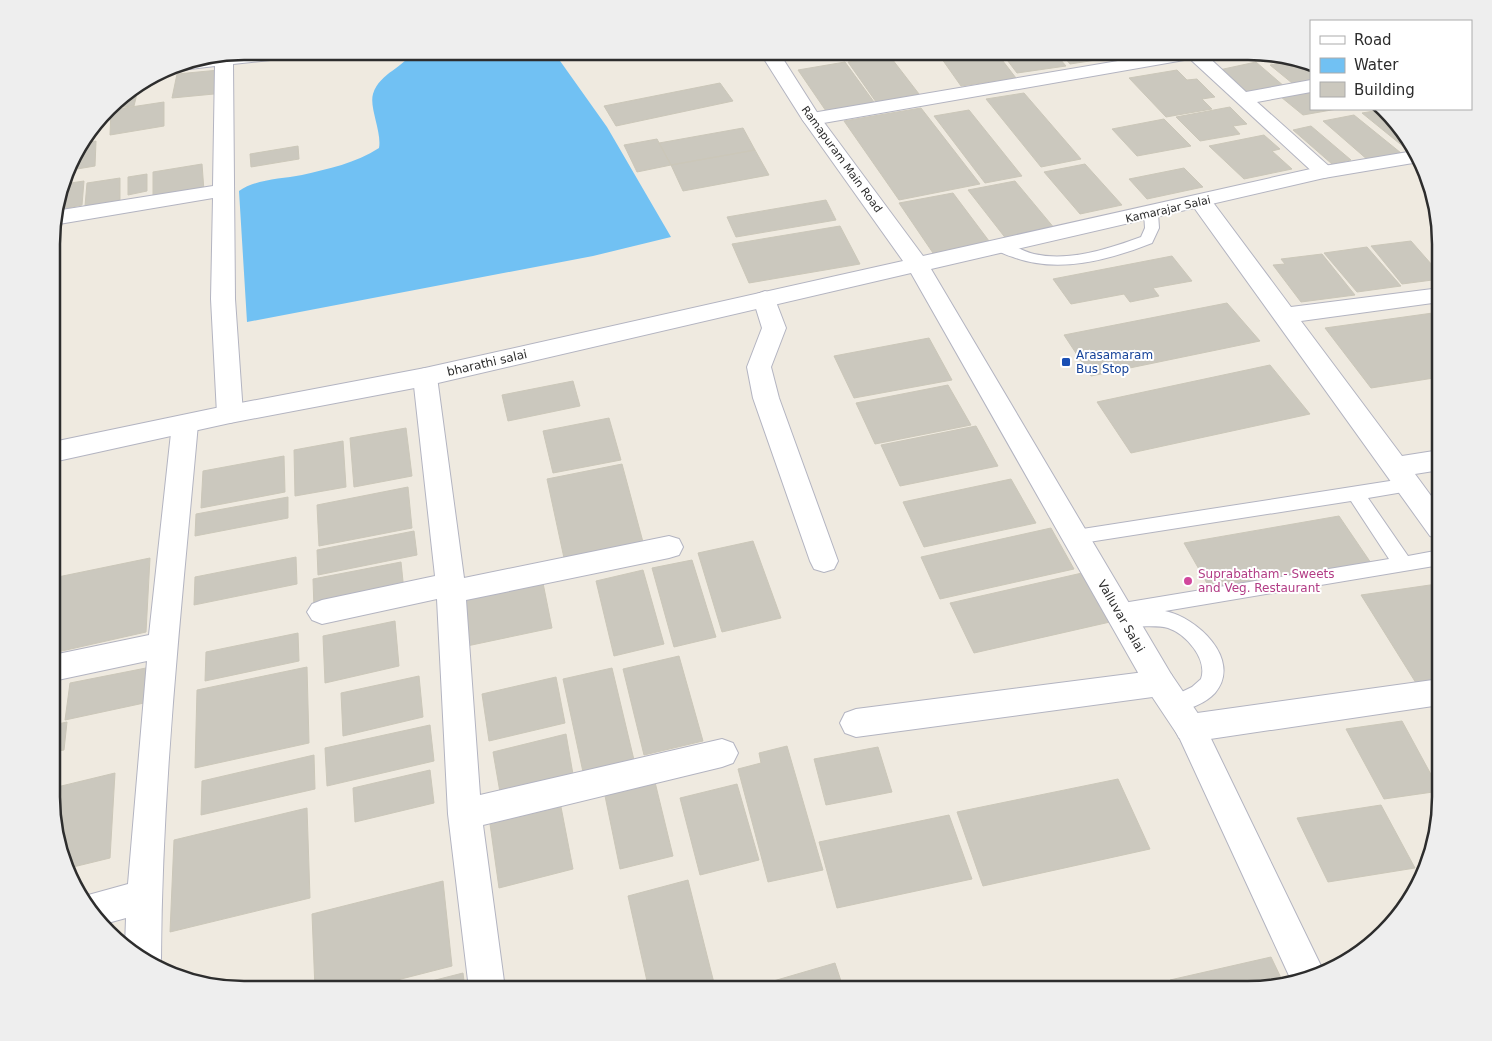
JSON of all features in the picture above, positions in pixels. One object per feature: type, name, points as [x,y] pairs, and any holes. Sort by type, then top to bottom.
[{"type":"street","name":"Ramapuram Main Road","points":[[773,60],[812,119],[918,264]]},
{"type":"street","points":[[812,119],[1148,60]]},
{"type":"street","points":[[1202,60],[1242,99],[1324,172]]},
{"type":"street","points":[[224,61],[225,190],[223,299],[230,414]]},
{"type":"street","points":[[1242,99],[1310,86]]},
{"type":"street","name":"Kamarajar Salai","points":[[918,264],[1201,202],[1324,172],[1410,158]]},
{"type":"street","points":[[63,216],[225,190]]},
{"type":"street","points":[[1201,202],[1432,517]]},
{"type":"street","name":"bharathi salai","points":[[60,451],[230,414],[425,377],[918,264]]},
{"type":"street","name":"Valluvar Salai","points":[[918,264],[1175,705],[1306,971]]},
{"type":"street","points":[[1284,316],[1432,296]]},
{"type":"street","points":[[765,299],[774,328],[759,367],[766,398],[824,561]]},
{"type":"street","points":[[425,377],[450,588],[465,814],[486,981]]},
{"type":"street","points":[[143,951],[144,897],[163,645],[185,424]]},
{"type":"street","points":[[1402,476],[1432,463]]},
{"type":"street","points":[[322,612],[669,547]]},
{"type":"street","points":[[60,667],[163,645]]},
{"type":"street","points":[[856,723],[1432,692]]},
{"type":"street","points":[[465,814],[722,753]]},
{"type":"street","points":[[98,909],[144,897]]},
{"type":"lane","points":[[1001,246],[1020,255],[1046,260],[1123,249],[1147,240],[1152,228],[1151,213]]},
{"type":"lane","points":[[1076,537],[1355,494],[1402,476]]},
{"type":"lane","points":[[1355,494],[1403,564]]},
{"type":"lane","points":[[1121,614],[1432,559]]},
{"type":"lane","points":[[1121,614],[1174,622],[1189,630],[1206,648],[1213,670],[1210,682],[1198,694],[1175,705]]},
{"type":"water","points":[[406,60],[559,60],[607,127],[671,237],[593,256],[247,322],[239,191],[253,184],[342,165],[361,158],[379,148],[379,135],[372,99],[373,94],[381,80]]},
{"type":"building","points":[[893,60],[919,94],[876,102],[848,62]]},
{"type":"building","points":[[943,60],[1002,60],[1016,78],[961,86]]},
{"type":"building","points":[[1007,60],[1061,60],[1066,66],[1017,73]]},
{"type":"building","points":[[1067,60],[1096,60],[1070,64]]},
{"type":"building","points":[[845,62],[874,102],[826,111],[798,70]]},
{"type":"building","points":[[1256,62],[1285,87],[1247,94],[1219,70]]},
{"type":"building","points":[[1280,63],[1310,71],[1310,80],[1292,83],[1270,65]]},
{"type":"building","points":[[219,70],[214,94],[172,98],[177,74]]},
{"type":"building","points":[[1177,70],[1187,80],[1197,79],[1215,97],[1202,99],[1212,109],[1166,117],[1129,78]]},
{"type":"building","points":[[720,83],[733,101],[616,126],[604,106]]},
{"type":"building","points":[[1310,91],[1310,110],[1331,110],[1303,115],[1281,97]]},
{"type":"building","points":[[1024,93],[1081,159],[1041,167],[986,99]]},
{"type":"building","points":[[137,95],[134,106],[122,107]]},
{"type":"building","points":[[164,102],[164,126],[110,135],[111,118],[120,109]]},
{"type":"building","points":[[1230,107],[1247,124],[1233,126],[1240,134],[1200,141],[1176,117]]},
{"type":"building","points":[[921,108],[980,184],[899,200],[844,121]]},
{"type":"building","points":[[969,110],[1022,176],[985,183],[934,116]]},
{"type":"building","points":[[1375,111],[1394,132],[1404,147],[1362,113]]},
{"type":"building","points":[[1354,115],[1401,153],[1369,161],[1323,121]]},
{"type":"building","points":[[1164,119],[1191,146],[1137,156],[1112,129]]},
{"type":"building","points":[[1311,126],[1351,160],[1332,164],[1293,130]]},
{"type":"building","points":[[743,128],[755,150],[671,165],[659,143]]},
{"type":"building","points":[[1264,135],[1280,149],[1272,151],[1292,169],[1244,179],[1209,146]]},
{"type":"building","points":[[657,139],[671,165],[637,172],[624,145]]},
{"type":"building","points":[[96,141],[95,166],[76,169],[79,163],[91,142]]},
{"type":"building","points":[[298,146],[299,159],[251,167],[250,154]]},
{"type":"building","points":[[755,150],[769,175],[683,191],[671,165]]},
{"type":"building","points":[[202,164],[204,191],[153,200],[153,172]]},
{"type":"building","points":[[1085,164],[1122,205],[1080,214],[1044,172]]},
{"type":"building","points":[[1184,168],[1203,187],[1147,199],[1129,179]]},
{"type":"building","points":[[147,174],[147,191],[128,195],[128,177]]},
{"type":"building","points":[[120,178],[120,200],[85,206],[87,183]]},
{"type":"building","points":[[84,181],[82,205],[64,209],[66,197],[71,183]]},
{"type":"building","points":[[1015,181],[1055,229],[1007,240],[968,190]]},
{"type":"building","points":[[953,193],[989,241],[933,253],[899,203]]},
{"type":"building","points":[[826,200],[836,220],[736,237],[727,217]]},
{"type":"building","points":[[840,226],[860,264],[749,283],[732,244]]},
{"type":"building","points":[[1411,241],[1432,265],[1432,280],[1402,284],[1371,246]]},
{"type":"building","points":[[1367,247],[1401,286],[1357,292],[1324,253]]},
{"type":"building","points":[[1322,254],[1355,295],[1301,302],[1273,265],[1285,264],[1281,259]]},
{"type":"building","points":[[1172,256],[1192,281],[1153,288],[1159,296],[1130,302],[1124,294],[1071,304],[1053,279]]},
{"type":"building","points":[[1227,303],[1260,341],[1091,376],[1064,335]]},
{"type":"building","points":[[1432,313],[1432,378],[1371,388],[1325,328]]},
{"type":"building","points":[[929,338],[952,380],[854,398],[834,356]]},
{"type":"building","points":[[1270,365],[1310,414],[1131,453],[1097,402]]},
{"type":"building","points":[[573,381],[580,406],[508,421],[502,395]]},
{"type":"building","points":[[948,385],[971,425],[875,444],[856,403]]},
{"type":"building","points":[[609,418],[621,460],[553,473],[543,431]]},
{"type":"building","points":[[976,426],[998,466],[900,486],[881,445]]},
{"type":"building","points":[[406,428],[412,476],[354,487],[350,438]]},
{"type":"building","points":[[343,441],[346,487],[295,496],[294,450]]},
{"type":"building","points":[[284,456],[285,492],[201,508],[203,471]]},
{"type":"building","points":[[622,464],[643,542],[564,558],[547,479]]},
{"type":"building","points":[[1011,479],[1036,523],[924,547],[903,502]]},
{"type":"building","points":[[408,487],[412,528],[319,546],[317,505]]},
{"type":"building","points":[[288,497],[288,518],[195,536],[196,514]]},
{"type":"building","points":[[1339,516],[1371,563],[1212,592],[1184,543]]},
{"type":"building","points":[[1051,528],[1074,569],[940,599],[921,557]]},
{"type":"building","points":[[414,531],[417,555],[318,575],[317,550]]},
{"type":"building","points":[[753,541],[781,618],[722,632],[698,553]]},
{"type":"building","points":[[296,557],[297,584],[194,605],[195,577]]},
{"type":"building","points":[[150,558],[146,632],[60,651],[60,577]]},
{"type":"building","points":[[692,560],[716,637],[674,647],[652,568]]},
{"type":"building","points":[[401,562],[404,591],[314,609],[313,579]]},
{"type":"building","points":[[643,570],[664,644],[614,656],[596,581]]},
{"type":"building","points":[[1082,573],[1110,622],[974,653],[950,603]]},
{"type":"building","points":[[543,583],[552,628],[467,646],[461,601]]},
{"type":"building","points":[[1432,585],[1432,680],[1416,683],[1361,595]]},
{"type":"building","points":[[395,621],[399,666],[325,683],[323,636]]},
{"type":"building","points":[[298,633],[299,661],[205,681],[206,652]]},
{"type":"building","points":[[679,656],[703,741],[644,755],[623,669]]},
{"type":"building","points":[[307,667],[309,743],[195,768],[197,690]]},
{"type":"building","points":[[146,668],[144,703],[65,720],[70,683]]},
{"type":"building","points":[[612,668],[634,760],[583,772],[563,679]]},
{"type":"building","points":[[419,676],[423,717],[343,736],[341,693]]},
{"type":"building","points":[[556,677],[565,723],[489,741],[482,694]]},
{"type":"building","points":[[1402,721],[1432,776],[1432,792],[1384,799],[1346,729]]},
{"type":"building","points":[[67,722],[64,750],[60,751],[60,724]]},
{"type":"building","points":[[430,725],[434,761],[327,786],[325,748]]},
{"type":"building","points":[[566,734],[574,780],[501,798],[493,752]]},
{"type":"building","points":[[787,746],[823,870],[768,882],[738,769],[761,763],[759,753]]},
{"type":"building","points":[[878,747],[892,792],[826,805],[814,759]]},
{"type":"building","points":[[314,755],[315,789],[201,815],[202,781]]},
{"type":"building","points":[[430,770],[434,803],[355,822],[353,788]]},
{"type":"building","points":[[115,773],[110,858],[74,867],[64,833],[60,809],[60,786]]},
{"type":"building","points":[[654,778],[673,856],[620,869],[604,791]]},
{"type":"building","points":[[1118,779],[1150,849],[983,886],[957,812]]},
{"type":"building","points":[[737,784],[759,860],[700,875],[680,798]]},
{"type":"building","points":[[1381,805],[1415,868],[1328,882],[1297,818]]},
{"type":"building","points":[[561,807],[573,869],[499,888],[490,824]]},
{"type":"building","points":[[307,808],[310,898],[170,932],[174,840]]},
{"type":"building","points":[[949,815],[972,879],[837,908],[819,842]]},
{"type":"building","points":[[688,880],[713,981],[647,981],[628,896]]},
{"type":"building","points":[[443,881],[452,966],[393,981],[315,981],[312,914]]},
{"type":"building","points":[[1271,957],[1281,978],[1260,981],[1170,980]]},
{"type":"building","points":[[835,963],[841,981],[773,981]]},
{"type":"building","points":[[463,973],[464,981],[432,981]]},
{"type":"place","name":"Arasamaram Bus Stop","points":[[1066,362]]},
{"type":"place","name":"Suprabatham - Sweets and Veg. Restaurant","points":[[1188,581]]}]
